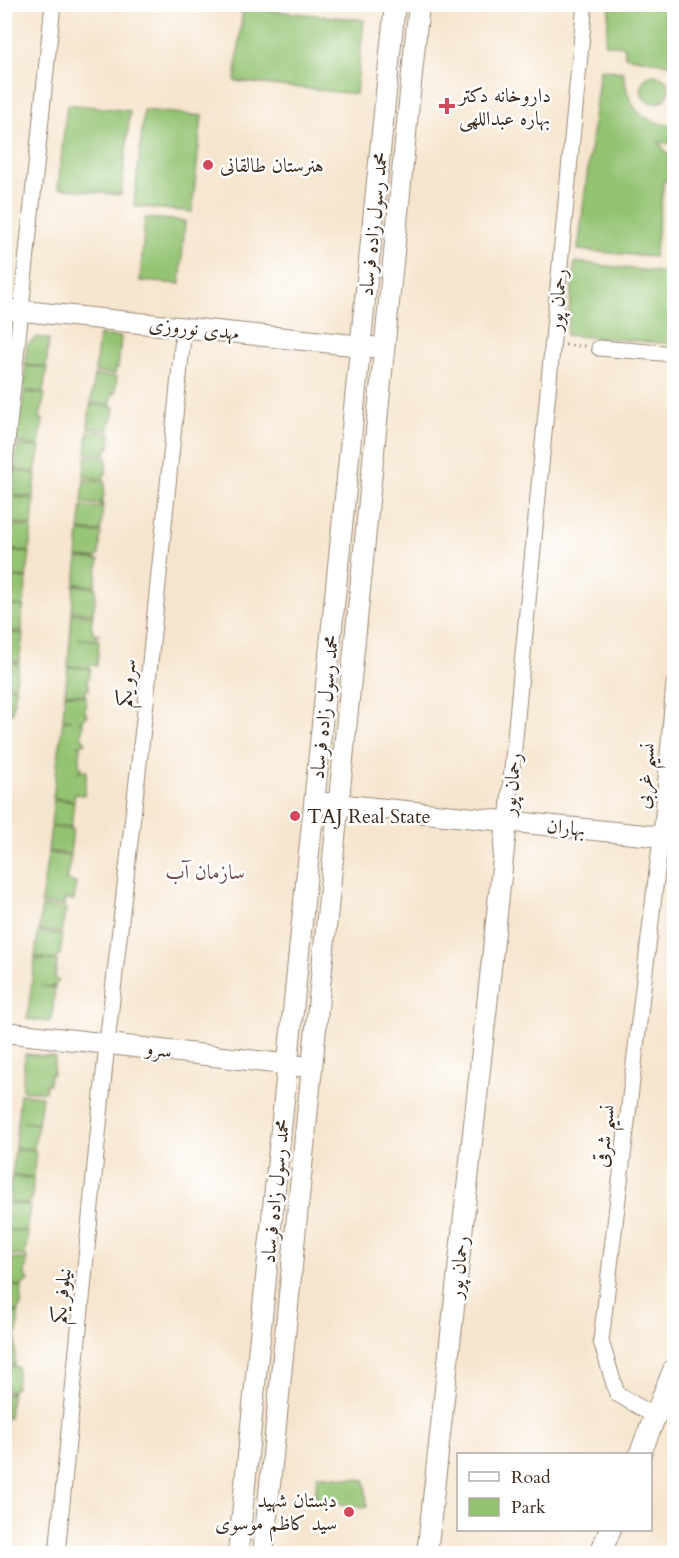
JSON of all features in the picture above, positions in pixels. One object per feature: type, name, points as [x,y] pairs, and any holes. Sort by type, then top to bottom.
[{"type":"main road","points":[[641,1453],[675,1369]]},
{"type":"main road","points":[[600,1554],[610,1531]]},
{"type":"street","points":[[4,472],[13,309],[53,4]]},
{"type":"street","name":"محمد رسول زاده فرساد","points":[[238,1554],[394,4]]},
{"type":"street","name":"محمد رسول زاده فرساد","points":[[263,1554],[419,4]]},
{"type":"street","name":"رحمان پور","points":[[427,1554],[507,822],[584,13]]},
{"type":"street","points":[[386,100],[409,103]]},
{"type":"street","name":"مهدی نوروزی","points":[[13,309],[384,348]]},
{"type":"street","name":"سرو یکم","points":[[107,1043],[147,692],[184,327]]},
{"type":"street","points":[[599,348],[675,354]]},
{"type":"street","points":[[335,598],[359,600]]},
{"type":"street","name":"نسیم غربی","points":[[668,838],[675,684]]},
{"type":"street","name":"بهاران","points":[[314,802],[668,838]]},
{"type":"street","name":"نسیم شرقی","points":[[655,1416],[617,1394],[601,1341],[668,838]]},
{"type":"street","name":"سرو","points":[[4,1032],[313,1068]]},
{"type":"street","name":"نیلوفر یکم","points":[[57,1554],[107,1043]]},
{"type":"street","points":[[257,1369],[281,1370]]},
{"type":"path","points":[[553,344],[599,348]]},
{"type":"green space","points":[[610,5],[674,5],[674,68],[669,64],[625,56],[624,46],[605,44]]},
{"type":"green space","points":[[243,8],[364,20],[356,94],[235,81]]},
{"type":"green space","points":[[600,69],[623,72],[632,104],[637,111],[651,120],[674,126],[674,144],[659,142],[670,158],[669,165],[674,167],[673,181],[664,180],[654,257],[578,250]]},
{"type":"green space","points":[[655,75],[665,79],[669,89],[665,99],[655,103],[645,99],[641,89],[645,79]]},
{"type":"green space","points":[[67,104],[130,111],[121,195],[58,188]]},
{"type":"green space","points":[[144,110],[202,116],[192,212],[134,206]]},
{"type":"green space","points":[[145,218],[185,221],[180,284],[140,281]]},
{"type":"green space","points":[[575,262],[674,274],[674,344],[566,335]]},
{"type":"green space","points":[[99,335],[121,337],[118,368],[115,374],[95,372]]},
{"type":"green space","points":[[37,337],[49,339],[46,367],[25,365],[27,345]]},
{"type":"green space","points":[[26,366],[47,368],[43,392],[24,391]]},
{"type":"green space","points":[[94,375],[117,377],[111,405],[91,403]]},
{"type":"green space","points":[[24,392],[45,394],[40,418],[37,418],[43,419],[39,446],[16,442]]},
{"type":"green space","points":[[90,405],[114,407],[109,430],[88,428]]},
{"type":"green space","points":[[88,431],[111,433],[110,448],[107,447],[106,455],[86,453]]},
{"type":"green space","points":[[18,445],[40,447],[35,472],[15,469]]},
{"type":"green space","points":[[86,456],[107,458],[104,479],[84,477]]},
{"type":"green space","points":[[15,471],[36,474],[33,497],[12,495]]},
{"type":"green space","points":[[84,480],[105,482],[101,505],[82,503]]},
{"type":"green space","points":[[14,497],[34,499],[32,525],[11,523]]},
{"type":"green space","points":[[103,503],[101,528],[98,532],[79,530],[82,506],[100,508]]},
{"type":"green space","points":[[11,525],[32,527],[29,552],[8,549]]},
{"type":"green space","points":[[101,531],[99,555],[96,558],[77,557],[79,532],[98,533]]},
{"type":"green space","points":[[9,551],[30,553],[26,578],[6,576]]},
{"type":"green space","points":[[78,558],[99,560],[95,586],[75,584]]},
{"type":"green space","points":[[6,577],[27,579],[23,606],[5,604]]},
{"type":"green space","points":[[74,585],[96,588],[94,608],[91,613],[72,611]]},
{"type":"green space","points":[[5,605],[24,607],[22,632],[5,630]]},
{"type":"green space","points":[[72,613],[91,615],[93,613],[91,628],[93,633],[99,634],[95,640],[99,640],[97,666],[90,665],[90,668],[68,666]]},
{"type":"green space","points":[[5,632],[23,634],[19,662],[5,660]]},
{"type":"green space","points":[[5,662],[19,664],[15,686],[5,685]]},
{"type":"green space","points":[[68,667],[91,669],[87,683],[89,690],[85,690],[85,695],[65,693]]},
{"type":"green space","points":[[5,687],[16,688],[12,713],[5,712]]},
{"type":"green space","points":[[65,694],[86,696],[85,712],[87,715],[80,721],[83,722],[81,736],[86,743],[78,746],[81,747],[79,764],[82,768],[76,774],[82,770],[87,771],[84,795],[75,794],[74,800],[53,798],[63,720],[71,720],[63,719]]},
{"type":"green space","points":[[54,799],[74,802],[71,827],[51,825]]},
{"type":"green space","points":[[51,827],[73,829],[70,854],[48,851]]},
{"type":"green space","points":[[48,853],[71,856],[66,881],[76,883],[74,900],[65,899],[64,906],[41,903]]},
{"type":"green space","points":[[42,906],[66,909],[61,933],[39,930]]},
{"type":"green space","points":[[38,932],[62,935],[60,955],[55,960],[35,957]]},
{"type":"green space","points":[[35,959],[57,961],[55,978],[59,981],[52,987],[41,986],[52,988],[55,986],[52,1016],[49,1022],[27,1019]]},
{"type":"green space","points":[[25,1054],[55,1057],[53,1074],[50,1074],[45,1092],[22,1090]]},
{"type":"green space","points":[[20,1094],[42,1096],[38,1123],[23,1122],[38,1124],[34,1149],[15,1147]]},
{"type":"green space","points":[[15,1149],[36,1151],[33,1177],[12,1175]]},
{"type":"green space","points":[[11,1177],[33,1178],[32,1200],[29,1200],[28,1204],[9,1202]]},
{"type":"green space","points":[[8,1203],[30,1206],[26,1231],[6,1229]]},
{"type":"green space","points":[[6,1230],[28,1232],[25,1256],[5,1254]]},
{"type":"green space","points":[[27,1257],[25,1275],[29,1280],[21,1286],[5,1284],[5,1258],[24,1259]]},
{"type":"green space","points":[[5,1285],[22,1287],[21,1306],[17,1312],[5,1310]]},
{"type":"green space","points":[[19,1308],[17,1334],[5,1333],[5,1312],[17,1313]]},
{"type":"green space","points":[[4,1335],[16,1336],[15,1365],[5,1364]]},
{"type":"green space","points":[[5,1366],[18,1367],[16,1388],[12,1389],[9,1418],[5,1418],[5,1394],[9,1394],[11,1390],[5,1392]]},
{"type":"green space","points":[[317,1475],[365,1480],[367,1507],[315,1501]]},
{"type":"place","name":"داروخانه دکتر بهاره عبداللهی","points":[[447,106]]},
{"type":"place","name":"هنرستان طالقانی","points":[[208,165]]},
{"type":"place","name":"TAJ Real State","points":[[295,816]]},
{"type":"place","name":"دبستان شهید سید کاظم موسوی","points":[[349,1512]]},
{"type":"district","name":"سازمان آب","points":[[205,872]]}]
